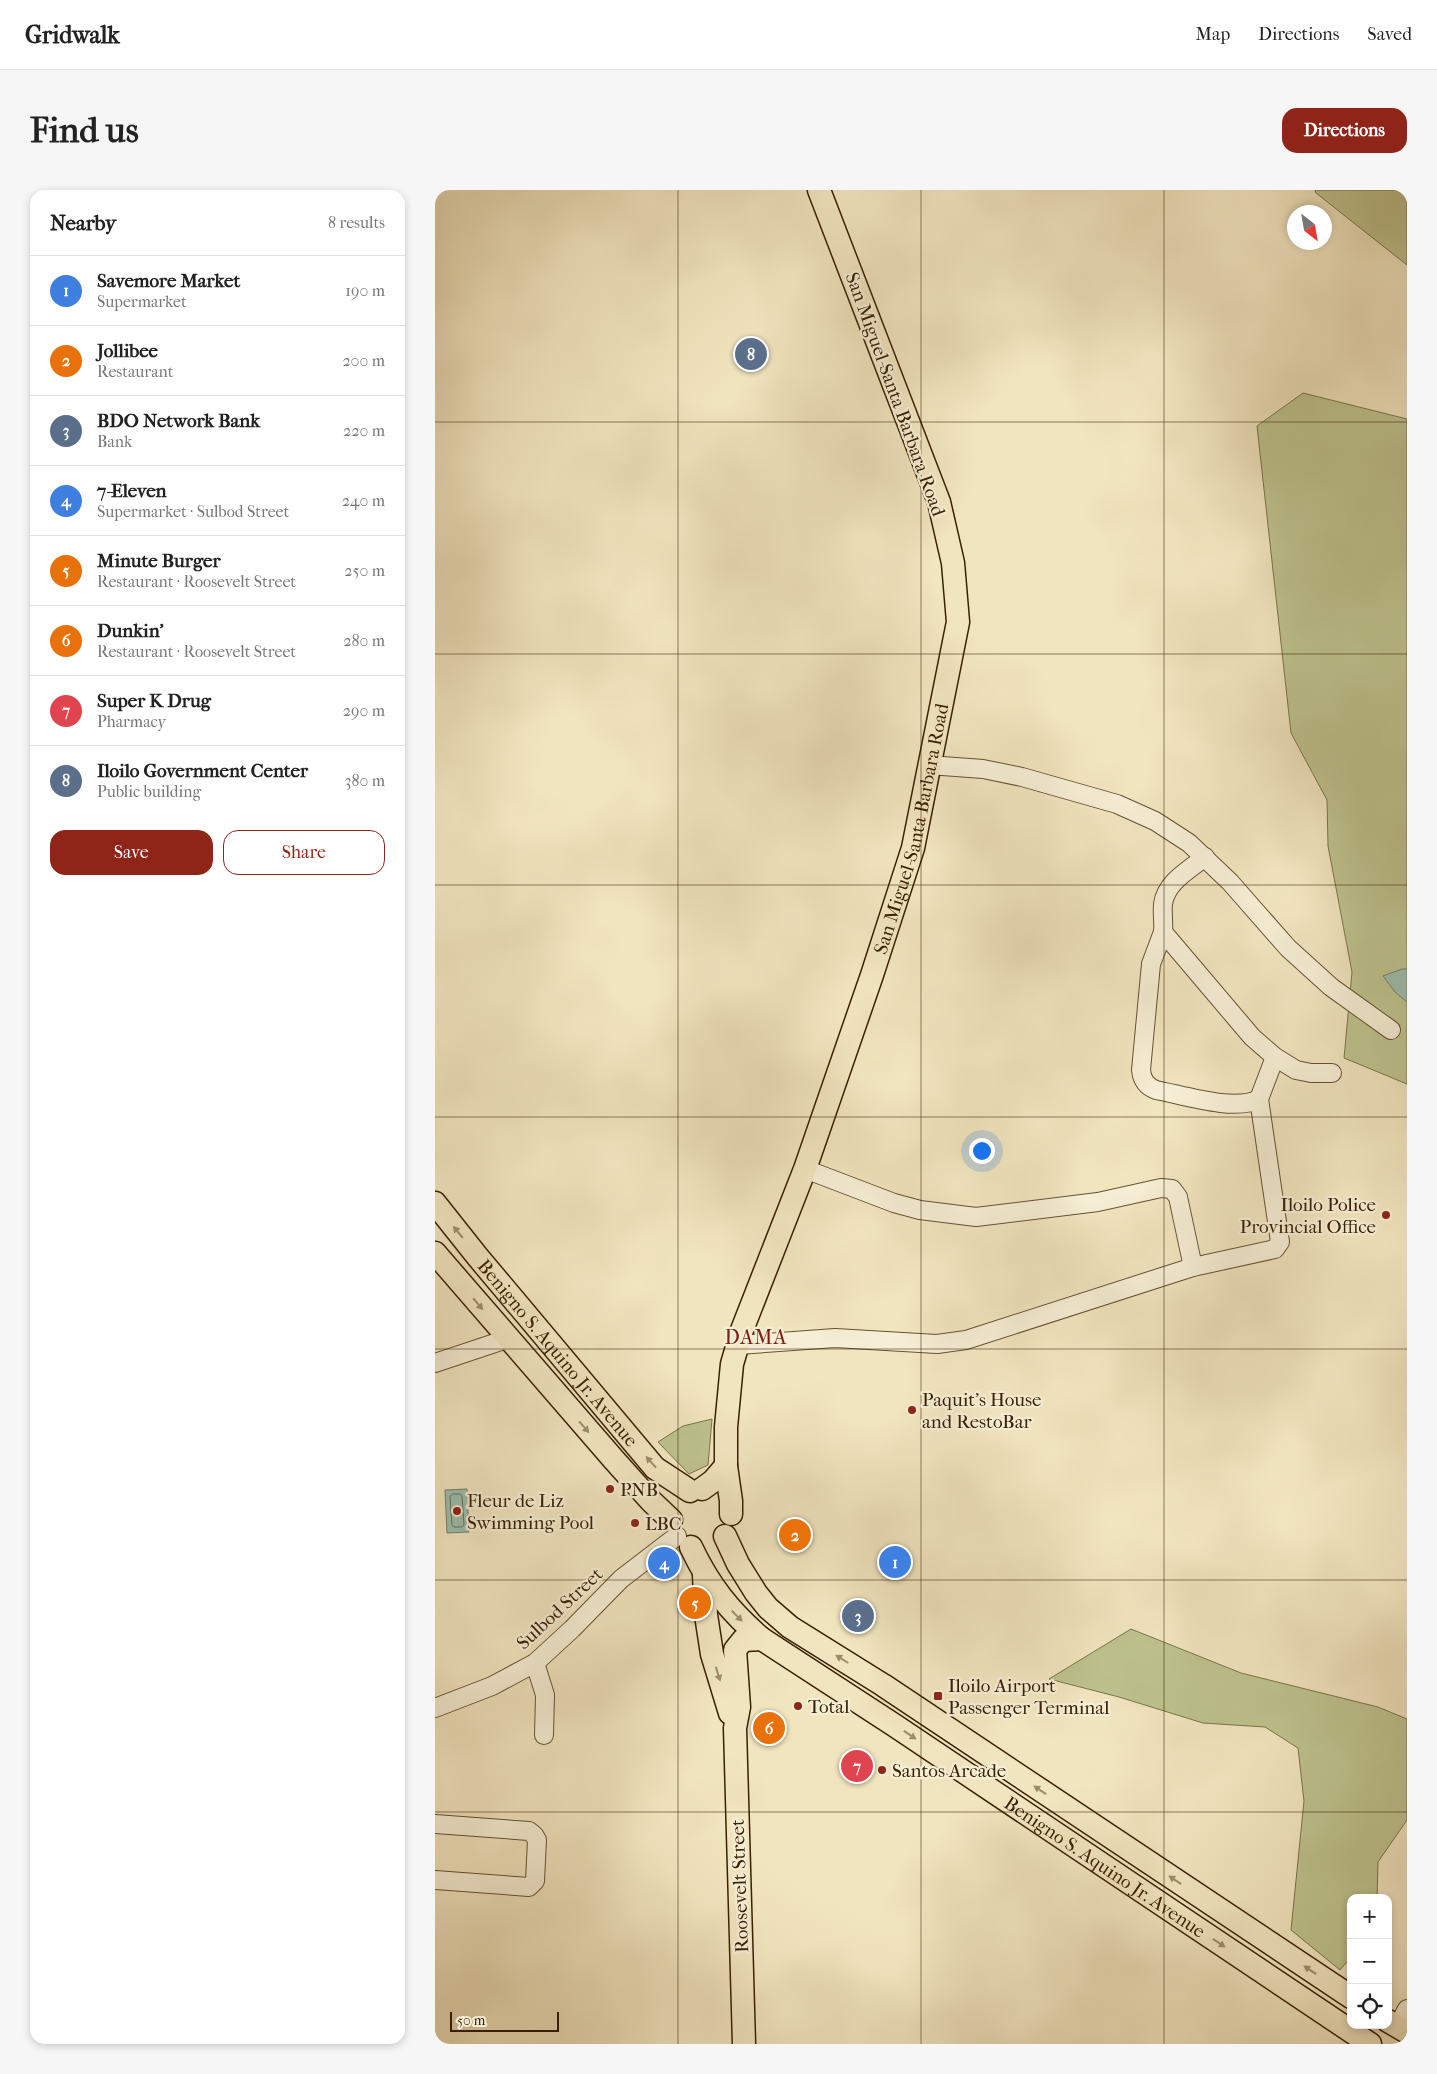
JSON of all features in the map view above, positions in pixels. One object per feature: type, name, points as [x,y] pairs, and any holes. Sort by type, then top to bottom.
[{"type":"main road","name":"San Miguel-Santa Barbara Road","points":[[731,1514],[726,1466],[732,1364],[805,1168],[872,975],[913,848],[958,622],[953,563],[939,502],[819,190]]},
{"type":"main road","name":"Benigno S. Aquino Jr. Avenue","points":[[435,1203],[477,1256],[655,1468],[696,1490]]},
{"type":"main road","name":"Benigno S. Aquino Jr. Avenue","points":[[435,1253],[507,1339],[680,1534],[704,1575],[731,1610],[762,1639],[869,1708],[1371,2044]]},
{"type":"main road","points":[[453,1275],[477,1256]]},
{"type":"main road","points":[[696,1490],[712,1492],[721,1497],[731,1514],[731,1522],[725,1536],[719,1543],[710,1547],[680,1534],[674,1508],[680,1498],[713,1481],[726,1466]]},
{"type":"main road","name":"Benigno S. Aquino Jr. Avenue","points":[[725,1536],[738,1564],[756,1593],[779,1618],[883,1685],[1347,1994]]},
{"type":"main road","name":"Roosevelt Street","points":[[704,1575],[706,1615],[712,1654],[735,1728]]},
{"type":"main road","name":"Roosevelt Street","points":[[744,2044],[735,1728],[739,1707],[735,1650],[743,1640],[762,1639]]},
{"type":"main road","points":[[869,1708],[883,1685]]},
{"type":"street","points":[[929,766],[983,769],[1077,791],[1117,804],[1155,821],[1189,843],[1205,858],[1230,882],[1288,948],[1331,987],[1391,1030]]},
{"type":"street","points":[[1205,858],[1171,885],[1163,904],[1163,932],[1151,964],[1148,988],[1141,1070],[1143,1079],[1149,1087],[1156,1090],[1224,1103],[1250,1104],[1259,1099]]},
{"type":"street","points":[[1163,932],[1252,1037],[1275,1057],[1296,1070],[1311,1073],[1332,1073]]},
{"type":"street","points":[[738,1345],[835,1338],[937,1344],[966,1340],[1193,1267],[1275,1249],[1280,1242],[1259,1099],[1275,1057]]},
{"type":"street","points":[[805,1168],[894,1203],[920,1210],[976,1217],[1098,1202],[1161,1188],[1172,1189],[1178,1197],[1193,1267]]},
{"type":"street","points":[[435,1364],[507,1339]]},
{"type":"street","name":"Sulbod Street","points":[[435,1708],[492,1686],[535,1662],[572,1630],[621,1579],[680,1534]]},
{"type":"street","points":[[535,1662],[545,1695],[545,1735]]},
{"type":"street","points":[[435,1824],[529,1831],[534,1835],[537,1846],[535,1881],[529,1887],[435,1880]]},
{"type":"green space","points":[[1315,190],[1407,190],[1407,265],[1332,205],[1316,193]]},
{"type":"green space","points":[[1303,393],[1407,419],[1407,1084],[1344,1058],[1352,972],[1328,846],[1327,800],[1291,733],[1257,426]]},
{"type":"green space","points":[[712,1419],[708,1465],[689,1474],[658,1442],[683,1426]]},
{"type":"green space","points":[[1131,1629],[1241,1673],[1378,1707],[1407,1719],[1407,1820],[1378,1862],[1377,1894],[1347,1894],[1347,1962],[1340,1970],[1291,1930],[1304,1801],[1298,1748],[1265,1727],[1203,1723],[1119,1697],[1049,1679]]},
{"type":"water","points":[[1407,969],[1407,1002],[1395,992],[1383,976]]},
{"type":"water","name":"Fleur de Liz Swimming Pool","points":[[467,1489],[469,1532],[447,1533],[445,1490]]},
{"type":"place","name":"Iloilo Government Center","points":[[751,354]]},
{"type":"place","name":"Iloilo Police Provincial Office","points":[[1386,1215]]},
{"type":"place","name":"Paquit's House and RestoBar","points":[[912,1410]]},
{"type":"place","name":"PNB","points":[[610,1489]]},
{"type":"place","name":"Fleur de Liz Swimming Pool","points":[[457,1511]]},
{"type":"place","name":"LBC","points":[[635,1523]]},
{"type":"place","name":"Jollibee","points":[[795,1535]]},
{"type":"place","name":"Savemore Market","points":[[895,1562]]},
{"type":"place","name":"7-Eleven","points":[[664,1563]]},
{"type":"place","name":"Minute Burger","points":[[695,1603]]},
{"type":"place","name":"BDO Network Bank","points":[[858,1616]]},
{"type":"place","name":"Iloilo Airport Passenger Terminal","points":[[938,1696]]},
{"type":"place","name":"Total","points":[[798,1706]]},
{"type":"place","name":"Dunkin'","points":[[769,1728]]},
{"type":"place","name":"Super K Drug","points":[[857,1766]]},
{"type":"place","name":"Santos Arcade","points":[[882,1770]]},
{"type":"district","name":"DAMA","points":[[756,1337]]}]
